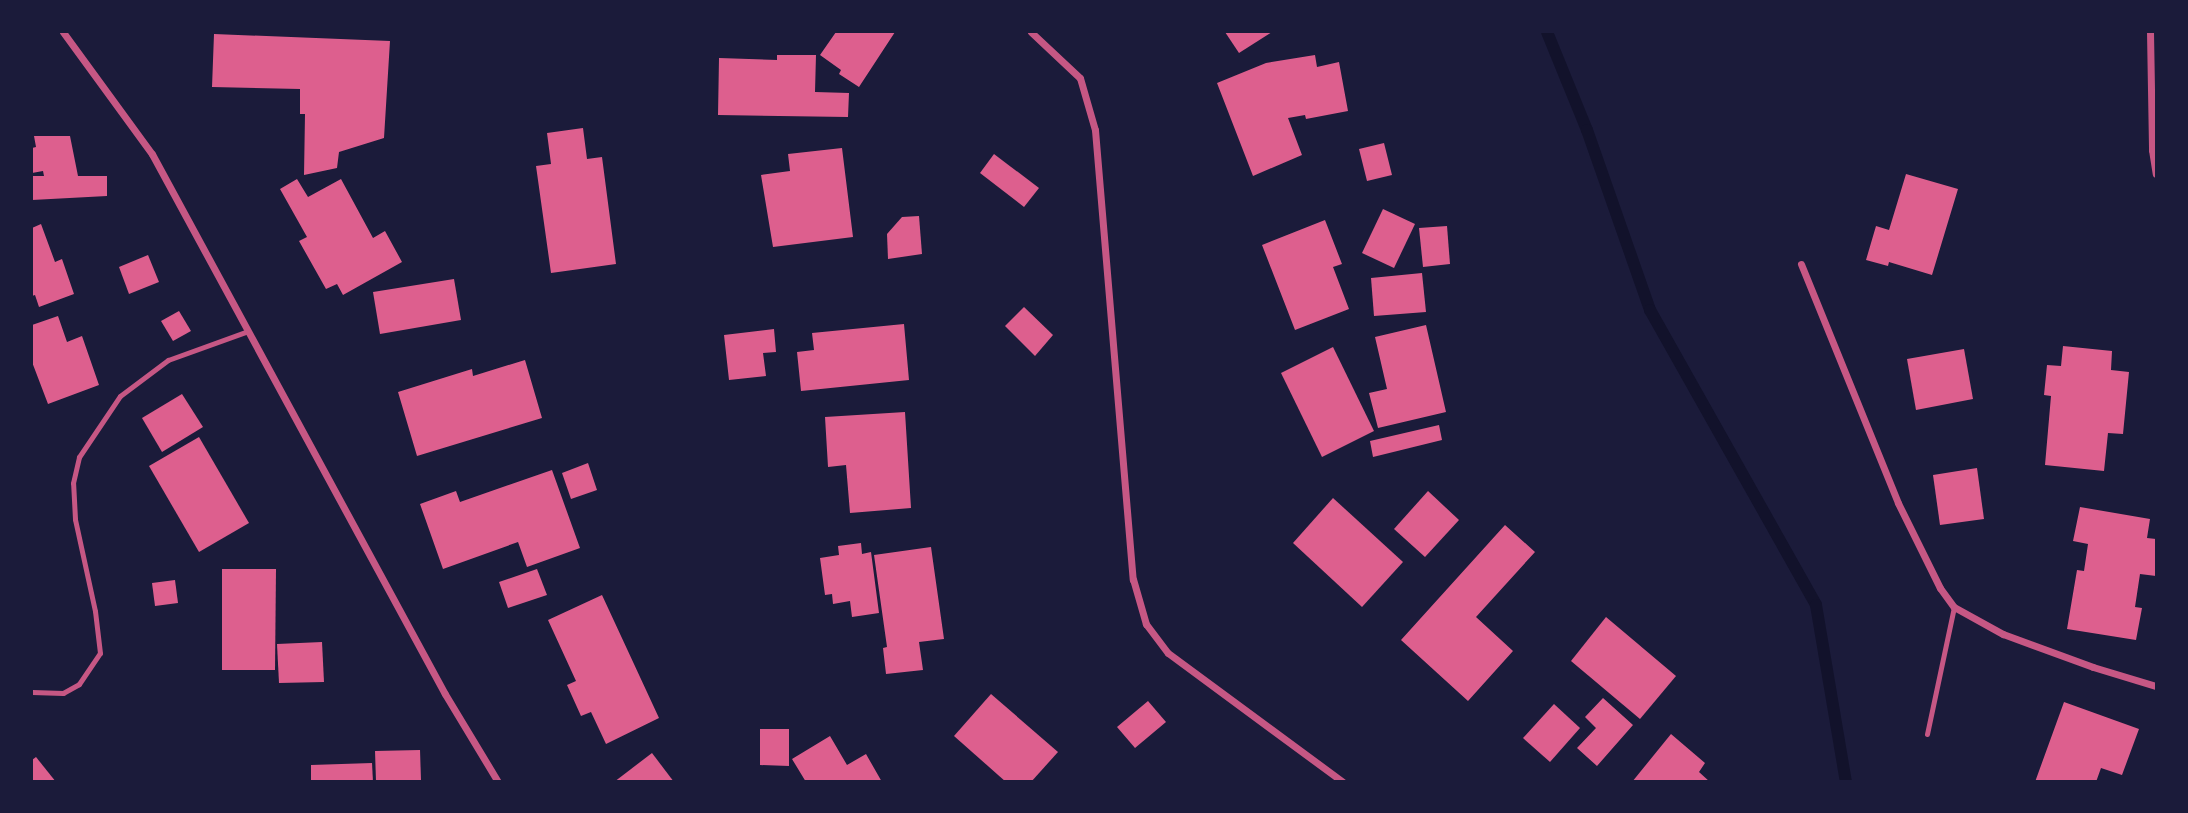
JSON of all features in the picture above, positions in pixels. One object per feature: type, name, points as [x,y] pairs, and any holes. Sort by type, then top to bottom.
[{"type":"street","points":[[63,32],[152,154],[445,694],[498,782]]},
{"type":"street","points":[[1031,32],[1080,78],[1095,130],[1133,579],[1146,624],[1168,653],[1343,782]]},
{"type":"street","points":[[2150,32],[2152,150],[2157,174]]},
{"type":"street","points":[[1801,264],[1898,503],[1940,588],[1954,607],[2003,634],[2093,667],[2157,686]]},
{"type":"lane","points":[[32,692],[63,693],[79,684],[100,653],[95,611],[75,519],[73,484],[79,457],[120,396],[168,360],[248,331]]},
{"type":"lane","points":[[1927,734],[1954,607]]},
{"type":"building","points":[[836,32],[895,32],[859,87],[839,74],[841,70],[820,55]]},
{"type":"building","points":[[1225,32],[1272,32],[1239,53]]},
{"type":"building","points":[[214,34],[390,41],[384,138],[339,152],[337,168],[304,175],[305,114],[300,114],[300,89],[212,87]]},
{"type":"building","points":[[777,55],[816,55],[815,92],[849,93],[848,117],[718,115],[719,58],[777,60]]},
{"type":"building","points":[[1315,55],[1317,67],[1339,62],[1348,111],[1306,119],[1305,115],[1288,118],[1302,155],[1253,176],[1217,83],[1266,63]]},
{"type":"building","points":[[583,128],[587,159],[602,157],[616,264],[551,273],[536,166],[551,164],[547,133]]},
{"type":"building","points":[[34,136],[70,136],[78,176],[107,176],[107,196],[32,200],[32,176],[44,176],[43,171],[32,173],[32,148],[36,147]]},
{"type":"building","points":[[1384,143],[1392,175],[1367,181],[1359,149]]},
{"type":"building","points":[[842,148],[853,237],[773,247],[761,175],[790,171],[788,154]]},
{"type":"building","points":[[994,154],[1039,188],[1024,207],[980,173]]},
{"type":"building","points":[[1906,174],[1958,189],[1932,275],[1889,262],[1888,266],[1866,260],[1876,226],[1889,230]]},
{"type":"building","points":[[297,179],[308,197],[341,179],[373,238],[385,231],[402,262],[343,295],[337,284],[326,289],[299,241],[307,237],[280,189]]},
{"type":"building","points":[[1383,209],[1415,224],[1394,268],[1362,253]]},
{"type":"building","points":[[919,216],[922,254],[888,259],[887,234],[902,217]]},
{"type":"building","points":[[1325,220],[1342,264],[1333,267],[1349,309],[1295,330],[1262,245]]},
{"type":"building","points":[[41,224],[55,262],[62,259],[74,294],[39,307],[35,295],[32,296],[32,228]]},
{"type":"building","points":[[1447,226],[1450,264],[1423,267],[1419,228]]},
{"type":"building","points":[[148,255],[159,282],[129,294],[119,267]]},
{"type":"building","points":[[1422,273],[1426,312],[1374,316],[1371,278]]},
{"type":"building","points":[[454,279],[461,320],[380,334],[373,292]]},
{"type":"building","points":[[1024,307],[1053,335],[1035,356],[1005,326]]},
{"type":"building","points":[[179,311],[191,331],[173,341],[161,321]]},
{"type":"building","points":[[58,316],[67,342],[82,336],[99,385],[48,404],[32,362],[32,325]]},
{"type":"building","points":[[904,324],[909,380],[801,391],[797,352],[814,350],[812,333]]},
{"type":"building","points":[[1426,325],[1446,412],[1378,428],[1369,393],[1387,389],[1375,337]]},
{"type":"building","points":[[774,329],[776,352],[763,353],[766,376],[729,380],[724,335]]},
{"type":"building","points":[[2063,346],[2112,351],[2111,370],[2129,372],[2123,434],[2108,433],[2104,471],[2045,465],[2051,396],[2044,395],[2047,365],[2061,366]]},
{"type":"building","points":[[1333,347],[1374,431],[1322,457],[1281,373]]},
{"type":"building","points":[[1964,349],[1973,399],[1916,410],[1907,359]]},
{"type":"building","points":[[525,360],[542,418],[417,456],[398,392],[472,369],[473,376]]},
{"type":"building","points":[[182,394],[203,427],[162,452],[142,418]]},
{"type":"building","points":[[905,412],[911,508],[850,513],[846,465],[828,467],[825,417]]},
{"type":"building","points":[[1439,425],[1442,440],[1373,457],[1370,441]]},
{"type":"building","points":[[199,437],[249,523],[199,552],[149,466]]},
{"type":"building","points":[[588,463],[597,490],[571,499],[562,473]]},
{"type":"building","points":[[1977,468],[1984,519],[1940,525],[1933,475]]},
{"type":"building","points":[[552,470],[580,548],[527,567],[518,542],[443,569],[420,504],[456,491],[460,502]]},
{"type":"building","points":[[1428,491],[1459,520],[1425,557],[1394,529]]},
{"type":"building","points":[[1333,498],[1403,562],[1362,607],[1293,543]]},
{"type":"building","points":[[2080,507],[2150,519],[2147,538],[2156,539],[2156,576],[2140,574],[2135,607],[2142,608],[2136,640],[2067,629],[2077,570],[2084,571],[2088,544],[2073,541]]},
{"type":"building","points":[[1505,525],[1535,552],[1476,617],[1513,651],[1468,701],[1401,640]]},
{"type":"building","points":[[861,543],[862,554],[871,552],[879,613],[852,617],[850,601],[833,604],[832,594],[825,595],[820,558],[839,555],[838,546]]},
{"type":"building","points":[[931,547],[944,639],[919,642],[923,670],[886,674],[883,648],[887,647],[874,555]]},
{"type":"building","points":[[222,569],[276,569],[275,670],[222,670]]},
{"type":"building","points":[[537,569],[547,595],[508,608],[499,582]]},
{"type":"building","points":[[175,580],[178,603],[155,606],[152,583]]},
{"type":"building","points":[[602,595],[659,718],[606,744],[591,712],[581,716],[567,685],[576,681],[548,620]]},
{"type":"building","points":[[1606,617],[1676,676],[1640,719],[1571,661]]},
{"type":"building","points":[[322,642],[324,682],[279,683],[277,644]]},
{"type":"building","points":[[991,694],[1058,752],[1031,782],[1006,782],[954,736]]},
{"type":"building","points":[[1603,698],[1633,725],[1597,766],[1577,748],[1596,728],[1585,717]]},
{"type":"building","points":[[1148,701],[1166,722],[1135,748],[1117,727]]},
{"type":"building","points":[[2064,702],[2139,729],[2122,775],[2101,768],[2096,782],[2035,782]]},
{"type":"building","points":[[1554,704],[1580,728],[1550,762],[1523,738]]},
{"type":"building","points":[[760,729],[789,729],[789,766],[760,765]]},
{"type":"building","points":[[1671,734],[1705,763],[1699,772],[1710,782],[1632,782]]},
{"type":"building","points":[[830,736],[847,765],[866,754],[882,782],[806,782],[792,759]]},
{"type":"building","points":[[420,750],[421,780],[376,781],[375,751]]},
{"type":"building","points":[[652,753],[674,782],[614,782]]},
{"type":"building","points":[[36,757],[56,782],[32,782],[32,760]]},
{"type":"building","points":[[372,763],[373,782],[311,782],[311,765]]},
{"type":"waterway","points":[[1547,32],[1587,130],[1650,310],[1816,605],[1846,782]]}]
